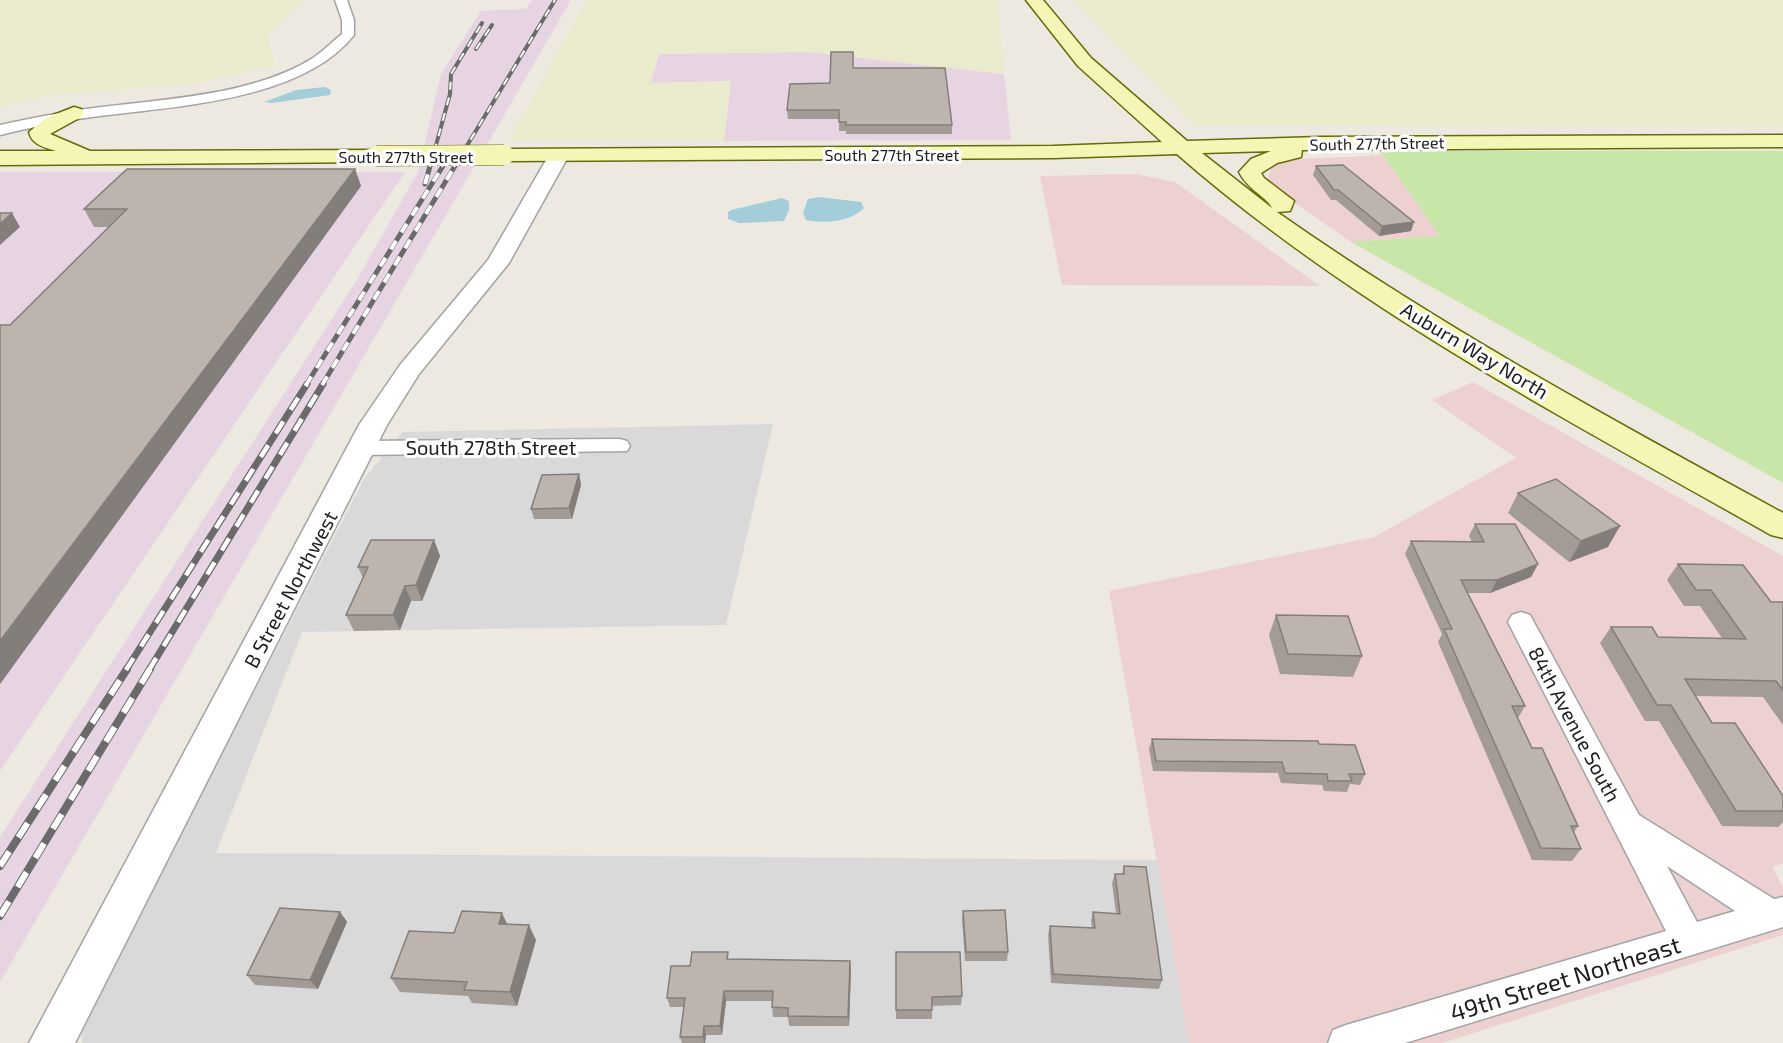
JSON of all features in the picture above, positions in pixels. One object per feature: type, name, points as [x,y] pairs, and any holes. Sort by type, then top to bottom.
[{"type":"main road","name":"Auburn Way North","points":[[1034,0],[1063,54],[1184,149],[1239,196],[1390,299],[1624,439],[1783,527]]},
{"type":"main road","points":[[74,113],[44,127],[40,136],[47,141],[94,158]]},
{"type":"main road","points":[[1072,152],[1108,132]]},
{"type":"main road","name":"South 277th Street","points":[[0,158],[1072,152],[1354,143],[1783,141]]},
{"type":"main road","points":[[1282,226],[1282,201],[1255,182],[1250,172],[1254,166],[1294,152],[1354,143]]},
{"type":"street","points":[[0,130],[74,113],[201,99],[257,86],[317,62],[348,35],[348,20],[340,0]]},
{"type":"street","points":[[0,119],[68,106],[154,104]]},
{"type":"street","name":"B Street Northwest","points":[[51,1043],[364,448],[373,425],[409,370],[503,256],[559,155]]},
{"type":"street","name":"South 278th Street","points":[[364,448],[619,446]]},
{"type":"street","name":"84th Avenue South","points":[[1521,622],[1689,941]]},
{"type":"street","name":"84th Avenue South","points":[[1628,825],[1778,914]]},
{"type":"street","name":"49th Street Northeast","points":[[1346,1043],[1778,914]]},
{"type":"shaded area","points":[[532,0],[571,0],[0,982],[0,837],[358,278],[418,172],[441,74],[481,11],[526,9]]},
{"type":"shaded area","points":[[808,52],[1004,74],[1011,140],[724,141],[731,81],[650,83],[659,54]]},
{"type":"shaded area","points":[[1383,155],[1441,236],[1351,242],[1276,190],[1267,181],[1272,165],[1282,160]]},
{"type":"shaded area","points":[[0,172],[405,172],[0,771]]},
{"type":"shaded area","points":[[1136,174],[1175,182],[1320,286],[1062,285],[1040,176]]},
{"type":"shaded area","points":[[1473,382],[1783,556],[1783,863],[1773,867],[1783,888],[1783,935],[1442,1043],[1189,1043],[1109,591],[1374,537],[1516,458],[1432,400]]},
{"type":"shaded area","points":[[773,424],[726,625],[302,632],[216,853],[1157,860],[1189,1043],[82,1043],[81,1028],[364,479],[402,432]]},
{"type":"green space","points":[[0,0],[305,0],[267,35],[275,65],[198,83],[45,96],[0,107]]},
{"type":"green space","points":[[587,0],[998,0],[1004,74],[808,52],[659,54],[651,83],[731,81],[724,141],[509,141]]},
{"type":"green space","points":[[1073,0],[1783,0],[1783,127],[1195,126]]},
{"type":"green space","points":[[1380,151],[1783,151],[1783,483],[1351,242],[1440,236]]},
{"type":"water","points":[[325,87],[331,90],[330,95],[272,103],[264,102],[296,90]]},
{"type":"water","points":[[819,197],[861,202],[864,208],[852,216],[837,221],[806,220],[803,213],[808,199]]},
{"type":"water","points":[[782,198],[789,201],[789,210],[784,221],[739,223],[728,219],[728,212],[731,210]]},
{"type":"building","points":[[831,52],[853,52],[853,68],[945,68],[952,125],[846,125],[846,122],[839,122],[839,110],[787,110],[790,84],[830,83]]},
{"type":"building","points":[[1343,165],[1414,222],[1382,226],[1338,190],[1334,190],[1316,166]]},
{"type":"building","points":[[127,169],[355,169],[0,641],[0,325],[10,325],[127,209],[84,209]]},
{"type":"building","points":[[0,213],[12,213],[0,224]]},
{"type":"building","points":[[579,474],[569,508],[531,509],[542,475]]},
{"type":"building","points":[[1556,479],[1620,526],[1581,541],[1518,493]]},
{"type":"building","points":[[1475,524],[1515,524],[1538,564],[1497,580],[1461,580],[1525,706],[1512,706],[1532,748],[1542,748],[1578,826],[1571,826],[1581,849],[1541,848],[1444,629],[1452,629],[1411,541],[1484,542]]},
{"type":"building","points":[[371,540],[434,540],[416,585],[405,586],[393,615],[346,615],[368,567],[358,567]]},
{"type":"building","points":[[1678,564],[1743,565],[1771,602],[1783,602],[1783,690],[1776,681],[1685,679],[1712,723],[1735,723],[1783,796],[1783,811],[1736,811],[1671,705],[1657,705],[1611,627],[1652,627],[1658,637],[1746,639],[1711,590],[1696,590]]},
{"type":"building","points":[[1276,615],[1348,616],[1362,656],[1288,654]]},
{"type":"building","points":[[1152,739],[1318,741],[1319,744],[1355,745],[1365,774],[1349,774],[1352,781],[1328,781],[1327,774],[1285,773],[1282,762],[1156,761]]},
{"type":"building","points":[[1124,866],[1146,867],[1162,980],[1053,974],[1050,926],[1095,928],[1093,912],[1120,914],[1115,874],[1124,874]]},
{"type":"building","points":[[280,908],[340,912],[310,980],[247,975]]},
{"type":"building","points":[[1005,910],[1008,952],[966,952],[963,911]]},
{"type":"building","points":[[462,911],[502,913],[499,924],[529,925],[510,992],[464,990],[467,982],[391,978],[409,931],[454,933]]},
{"type":"building","points":[[692,952],[728,952],[727,959],[850,961],[848,1017],[788,1016],[788,1008],[772,1007],[773,991],[724,991],[720,1026],[704,1026],[703,1037],[680,1037],[685,998],[667,998],[671,966],[690,966]]},
{"type":"building","points":[[896,952],[960,952],[962,996],[932,997],[932,1010],[896,1010]]},
{"type":"railway","points":[[454,167],[555,0]]},
{"type":"railway","points":[[430,167],[450,94],[451,74],[482,23]]},
{"type":"railway","points":[[476,49],[492,25]]},
{"type":"railway","points":[[442,167],[453,150]]},
{"type":"railway","points":[[425,184],[430,166]]},
{"type":"railway","points":[[306,385],[443,166]]},
{"type":"railway","points":[[322,385],[455,166]]},
{"type":"railway","points":[[126,670],[307,384]]},
{"type":"railway","points":[[149,670],[323,384]]},
{"type":"railway","points":[[0,866],[127,669]]},
{"type":"railway","points":[[0,916],[150,669]]}]
